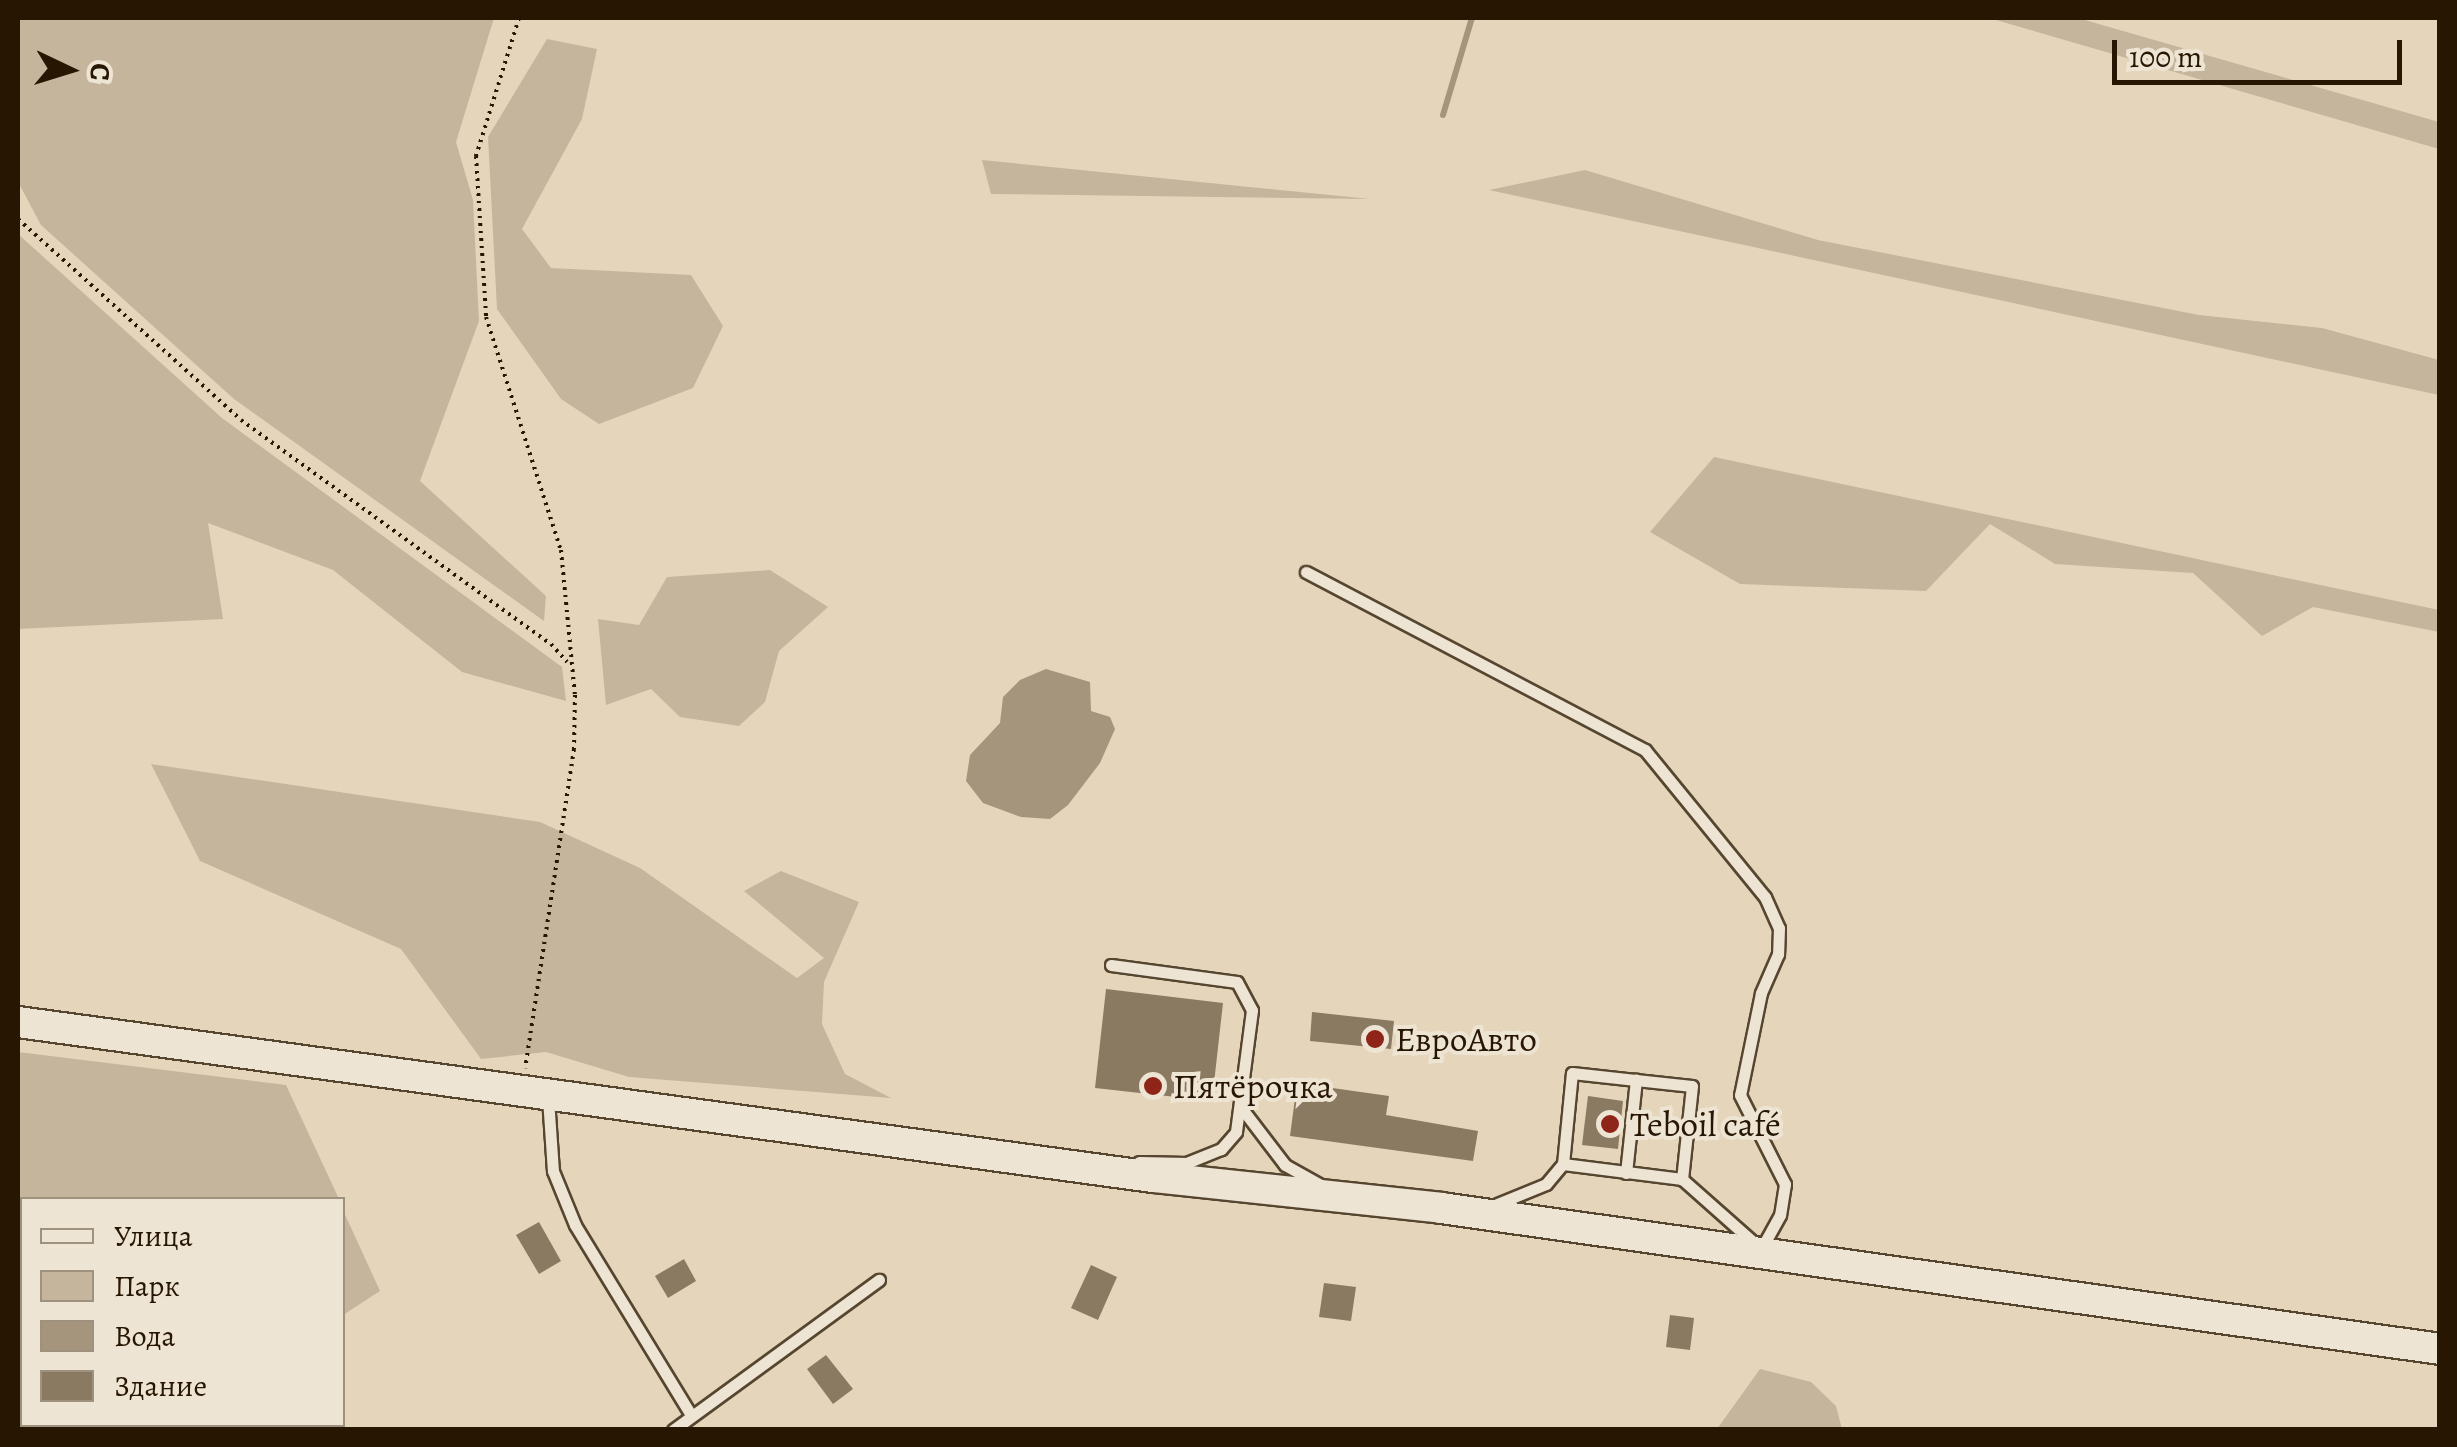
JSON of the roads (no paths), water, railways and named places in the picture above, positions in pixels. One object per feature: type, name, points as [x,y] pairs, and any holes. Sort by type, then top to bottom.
[{"type":"main road","points":[[18,1022],[1006,1158],[1441,1208],[2440,1349]]},
{"type":"lane","points":[[1306,572],[1645,750],[1765,897],[1780,928],[1778,954],[1761,993],[1740,1094],[1785,1184],[1780,1215],[1761,1249]]},
{"type":"lane","points":[[1006,1158],[1187,1163],[1220,1150],[1236,1132],[1242,1110],[1252,1010],[1237,982],[1111,965]]},
{"type":"lane","points":[[1441,1208],[1518,1201],[1546,1184],[1563,1164],[1572,1073],[1692,1086],[1682,1180]]},
{"type":"lane","points":[[1626,1173],[1636,1080]]},
{"type":"lane","points":[[535,1094],[553,1171],[575,1225],[689,1412]]},
{"type":"lane","points":[[1242,1110],[1285,1165],[1328,1189],[1377,1200]]},
{"type":"lane","points":[[1563,1164],[1682,1180],[1761,1249],[1794,1260]]},
{"type":"lane","points":[[673,1430],[689,1412],[735,1388],[776,1350],[879,1280]]},
{"type":"water","points":[[1046,669],[1090,682],[1091,711],[1110,717],[1115,729],[1100,763],[1068,805],[1050,819],[1021,817],[983,803],[966,781],[970,755],[1000,723],[1003,697],[1020,680]]},
{"type":"waterway","points":[[1443,115],[1472,18]]},
{"type":"place","name":"ЕвроАвто","points":[[1375,1039]]},
{"type":"place","name":"Пятёрочка","points":[[1153,1086]]},
{"type":"place","name":"Teboil café","points":[[1610,1124]]}]
